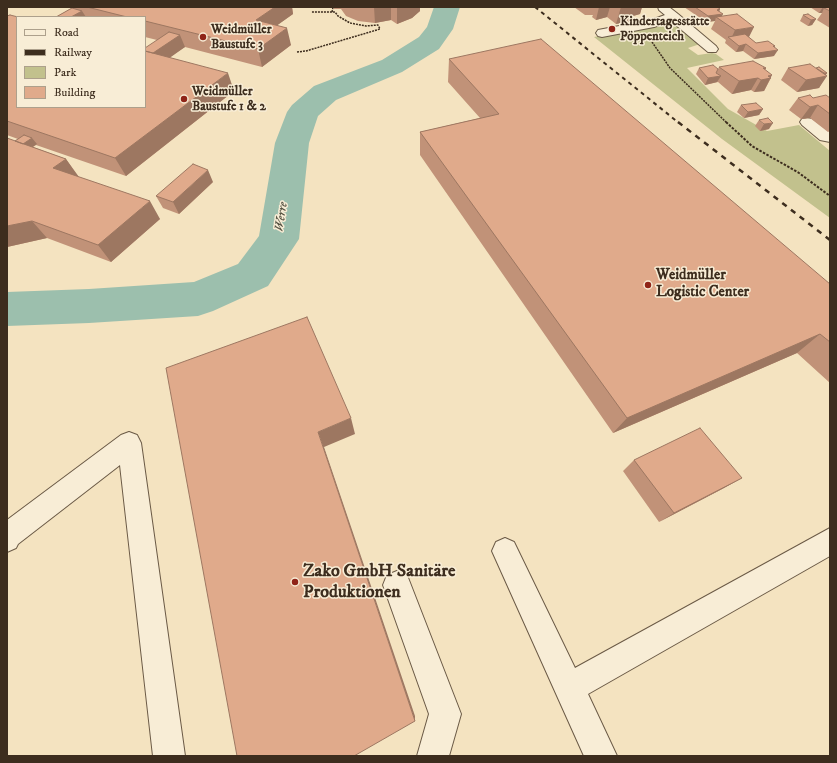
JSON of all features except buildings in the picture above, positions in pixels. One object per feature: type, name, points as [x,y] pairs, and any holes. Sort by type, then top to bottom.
[{"type":"street","points":[[662,7],[712,48]]},
{"type":"street","points":[[602,33],[654,22],[674,16]]},
{"type":"street","points":[[807,122],[825,137],[830,137]]},
{"type":"street","points":[[7,539],[7,536],[129,443],[169,756]]},
{"type":"street","points":[[569,688],[830,540]]},
{"type":"street","points":[[505,551],[601,756]]},
{"type":"street","points":[[397,585],[445,714],[433,756]]},
{"type":"path","points":[[332,12],[333,7]]},
{"type":"path","points":[[297,52],[306,51],[380,29],[378,25],[366,26],[350,23],[338,16],[335,12],[311,12]]},
{"type":"path","points":[[654,22],[648,36],[670,68],[752,146],[799,173],[830,196]]},
{"type":"green space","points":[[673,21],[703,43],[688,48],[698,55],[712,53],[724,60],[687,68],[728,109],[767,131],[799,125],[830,151],[830,218],[722,139],[594,37]]},
{"type":"waterway","name":"Werre","points":[[7,309],[89,306],[198,299],[253,275],[279,239],[292,143],[303,112],[325,93],[392,66],[429,43],[440,29],[447,7]]},
{"type":"railway","points":[[535,7],[679,123]]},
{"type":"railway","points":[[678,122],[830,240]]},
{"type":"place","name":"Kindertagesstätte Pöppenteich","points":[[612,29]]},
{"type":"place","name":"Weidmüller Baustufe 3","points":[[203,37]]},
{"type":"place","name":"Weidmüller Baustufe 1 & 2","points":[[184,99]]},
{"type":"place","name":"Weidmüller Logistic Center","points":[[648,285]]},
{"type":"place","name":"Zako GmbH Sanitäre Produktionen","points":[[295,582]]}]
